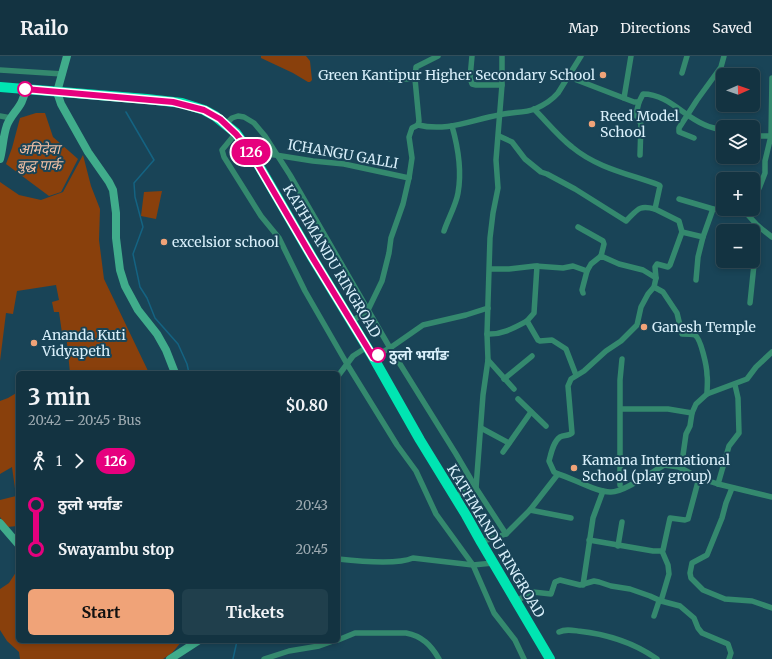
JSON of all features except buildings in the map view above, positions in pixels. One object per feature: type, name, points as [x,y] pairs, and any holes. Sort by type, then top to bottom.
[{"type":"highway","name":"KATHMANDU RINGROAD","points":[[0,87],[182,103],[204,110],[226,124],[236,134],[250,151],[550,659]]},
{"type":"main road","points":[[67,56],[57,92],[61,104],[71,123],[113,190],[116,201],[117,251],[120,270],[125,286],[138,310],[157,334],[166,350],[174,371]]},
{"type":"main road","points":[[0,159],[4,135],[11,118],[23,103],[25,89]]},
{"type":"main road","points":[[0,522],[16,542]]},
{"type":"main road","points":[[170,659],[195,643]]},
{"type":"street","points":[[418,125],[420,121],[414,78],[416,67],[438,56]]},
{"type":"street","points":[[472,56],[470,78],[472,84],[502,84]]},
{"type":"street","points":[[476,488],[483,395],[488,360],[488,308],[492,225],[498,188],[496,160],[502,84],[502,56]]},
{"type":"street","points":[[409,178],[412,158],[409,137],[412,128],[418,125],[431,128],[452,126],[499,115],[534,109],[554,98],[569,77],[581,56]]},
{"type":"street","points":[[624,98],[632,56]]},
{"type":"street","points":[[682,73],[687,56]]},
{"type":"street","points":[[694,138],[679,132],[679,128],[687,114],[721,67],[724,56]]},
{"type":"street","points":[[0,70],[63,74]]},
{"type":"street","points":[[569,77],[634,102],[639,102]]},
{"type":"street","points":[[386,79],[414,78]]},
{"type":"street","points":[[760,186],[765,173],[765,161],[770,136],[772,114],[772,78]]},
{"type":"street","points":[[640,155],[641,124],[637,117],[637,110],[643,94],[665,99],[705,125],[716,128]]},
{"type":"street","points":[[534,109],[572,147],[589,158],[630,176],[660,184],[655,209]]},
{"type":"street","points":[[0,116],[11,118]]},
{"type":"street","points":[[226,124],[232,118],[238,116],[250,120],[265,136],[290,175],[390,348],[506,534]]},
{"type":"street","points":[[444,231],[458,194],[460,172],[456,140],[452,126]]},
{"type":"street","points":[[236,134],[222,150],[224,157],[261,216],[279,238],[305,291],[346,364],[397,445],[416,471],[436,514],[473,565],[494,613],[515,640],[524,659]]},
{"type":"street","points":[[499,136],[512,142],[525,159],[541,172],[575,189],[626,221],[638,209],[644,206],[655,209],[679,221],[682,232],[670,265],[668,267],[657,264],[655,267],[656,278],[654,287],[648,294],[641,307],[637,325],[621,341],[571,379],[568,386],[572,433],[571,435],[560,437],[554,445],[549,461],[554,472],[603,491],[611,492],[619,490],[664,465],[679,467],[699,478],[732,488],[771,495]]},
{"type":"street","points":[[760,136],[770,136]]},
{"type":"street","name":"ICHANGU GALLI","points":[[250,151],[277,156],[344,164],[409,178],[403,204],[391,238],[382,281],[368,310]]},
{"type":"street","points":[[679,199],[716,209]]},
{"type":"street","points":[[696,280],[698,257],[713,209]]},
{"type":"street","points":[[578,227],[600,238],[604,244],[601,256],[591,264],[587,270],[582,290],[583,293]]},
{"type":"street","points":[[760,228],[772,237]]},
{"type":"street","points":[[682,232],[703,237]]},
{"type":"street","points":[[601,256],[619,264],[643,270],[656,278]]},
{"type":"street","points":[[490,269],[509,269],[526,266],[563,268],[573,266],[587,270]]},
{"type":"street","points":[[487,334],[504,332],[527,321],[534,313],[538,266]]},
{"type":"street","points":[[750,303],[754,268]]},
{"type":"street","points":[[654,287],[663,292],[677,313],[682,334],[696,336],[701,346],[708,375],[707,394]]},
{"type":"street","points":[[373,357],[390,348],[423,324],[466,315],[488,308]]},
{"type":"street","points":[[351,322],[368,310]]},
{"type":"street","points":[[527,321],[538,340],[552,340],[558,342],[566,349],[576,375]]},
{"type":"street","points":[[340,373],[353,356],[367,347]]},
{"type":"street","points":[[679,467],[683,455],[686,434],[690,426],[692,413],[696,404],[707,394],[747,379],[756,367],[772,352]]},
{"type":"street","points":[[504,379],[532,356]]},
{"type":"street","points":[[620,485],[620,380],[622,359]]},
{"type":"street","points":[[488,360],[514,389]]},
{"type":"street","points":[[718,484],[730,446],[739,433],[738,398],[734,385]]},
{"type":"street","points":[[518,399],[546,426]]},
{"type":"street","points":[[621,409],[668,409],[692,413]]},
{"type":"street","points":[[503,452],[531,412]]},
{"type":"street","points":[[481,428],[509,443]]},
{"type":"street","points":[[481,542],[506,534],[530,510],[558,474]]},
{"type":"street","points":[[654,616],[669,574],[668,564],[662,551],[670,518],[685,520],[688,518],[699,478]]},
{"type":"street","points":[[455,496],[476,488]]},
{"type":"street","points":[[732,488],[714,539],[706,555],[692,563],[690,574],[691,578],[703,590],[725,599],[752,601],[772,608]]},
{"type":"street","points":[[583,584],[593,518],[603,491]]},
{"type":"street","points":[[530,510],[571,518]]},
{"type":"street","points":[[618,546],[622,522]]},
{"type":"street","points":[[589,540],[653,552],[662,551]]},
{"type":"street","points":[[340,559],[359,561],[398,561],[413,558],[473,565],[493,563]]},
{"type":"street","points":[[516,601],[533,592],[551,594],[558,580],[583,584],[594,581],[611,586],[623,587],[641,592],[660,601],[680,606],[694,618],[702,633],[728,644],[731,652],[729,659]]},
{"type":"street","points":[[560,632],[565,629],[597,633],[622,640],[657,659]]},
{"type":"street","points":[[340,639],[355,633],[413,634],[427,642],[438,659]]},
{"type":"street","points":[[264,659],[289,650],[319,646],[327,643]]},
{"type":"green space","points":[[261,56],[306,56],[310,61],[312,80],[308,82],[261,58]]},
{"type":"green space","name":"अमिदेवा बुद्ध पार्क","points":[[36,113],[45,113],[53,137],[78,159],[61,192],[49,196],[6,164],[20,118]]},
{"type":"green space","points":[[83,155],[91,186],[100,209],[99,240],[104,279],[148,371],[70,371],[66,333],[62,333],[59,312],[54,312],[52,302],[59,300],[56,285],[17,291],[13,314],[6,313],[0,361],[0,182],[19,195],[41,200],[63,192]]},
{"type":"green space","points":[[162,191],[156,219],[141,216],[144,192]]},
{"type":"green space","points":[[16,393],[16,496],[12,467],[0,474],[0,401]]},
{"type":"green space","points":[[16,496],[16,526],[7,527],[0,517],[0,500]]},
{"type":"green space","points":[[16,572],[16,643],[180,643],[172,653],[163,659],[20,659],[19,652],[7,641],[0,630],[0,589],[9,583]]},
{"type":"waterway","points":[[126,112],[154,160],[134,183],[135,197],[143,227],[133,254],[140,287],[147,298],[155,318],[178,344],[189,371]]},
{"type":"waterway","points":[[233,659],[237,643]]},
{"type":"bus line","name":"126","points":[[25,89],[182,103],[204,110],[220,119],[243,141],[250,151],[351,322],[373,357],[378,355]]},
{"type":"place","name":"Green Kantipur Higher Secondary School","points":[[603,75]]},
{"type":"place","name":"Reed Model School","points":[[592,124]]},
{"type":"place","name":"excelsior school","points":[[164,242]]},
{"type":"place","name":"Ganesh Temple","points":[[644,327]]},
{"type":"place","name":"Ananda Kuti Vidyapeth","points":[[34,343]]},
{"type":"place","name":"ठुलो भर्यांङ","points":[[378,355]]},
{"type":"place","name":"Kamana International School (play group)","points":[[574,468]]}]
